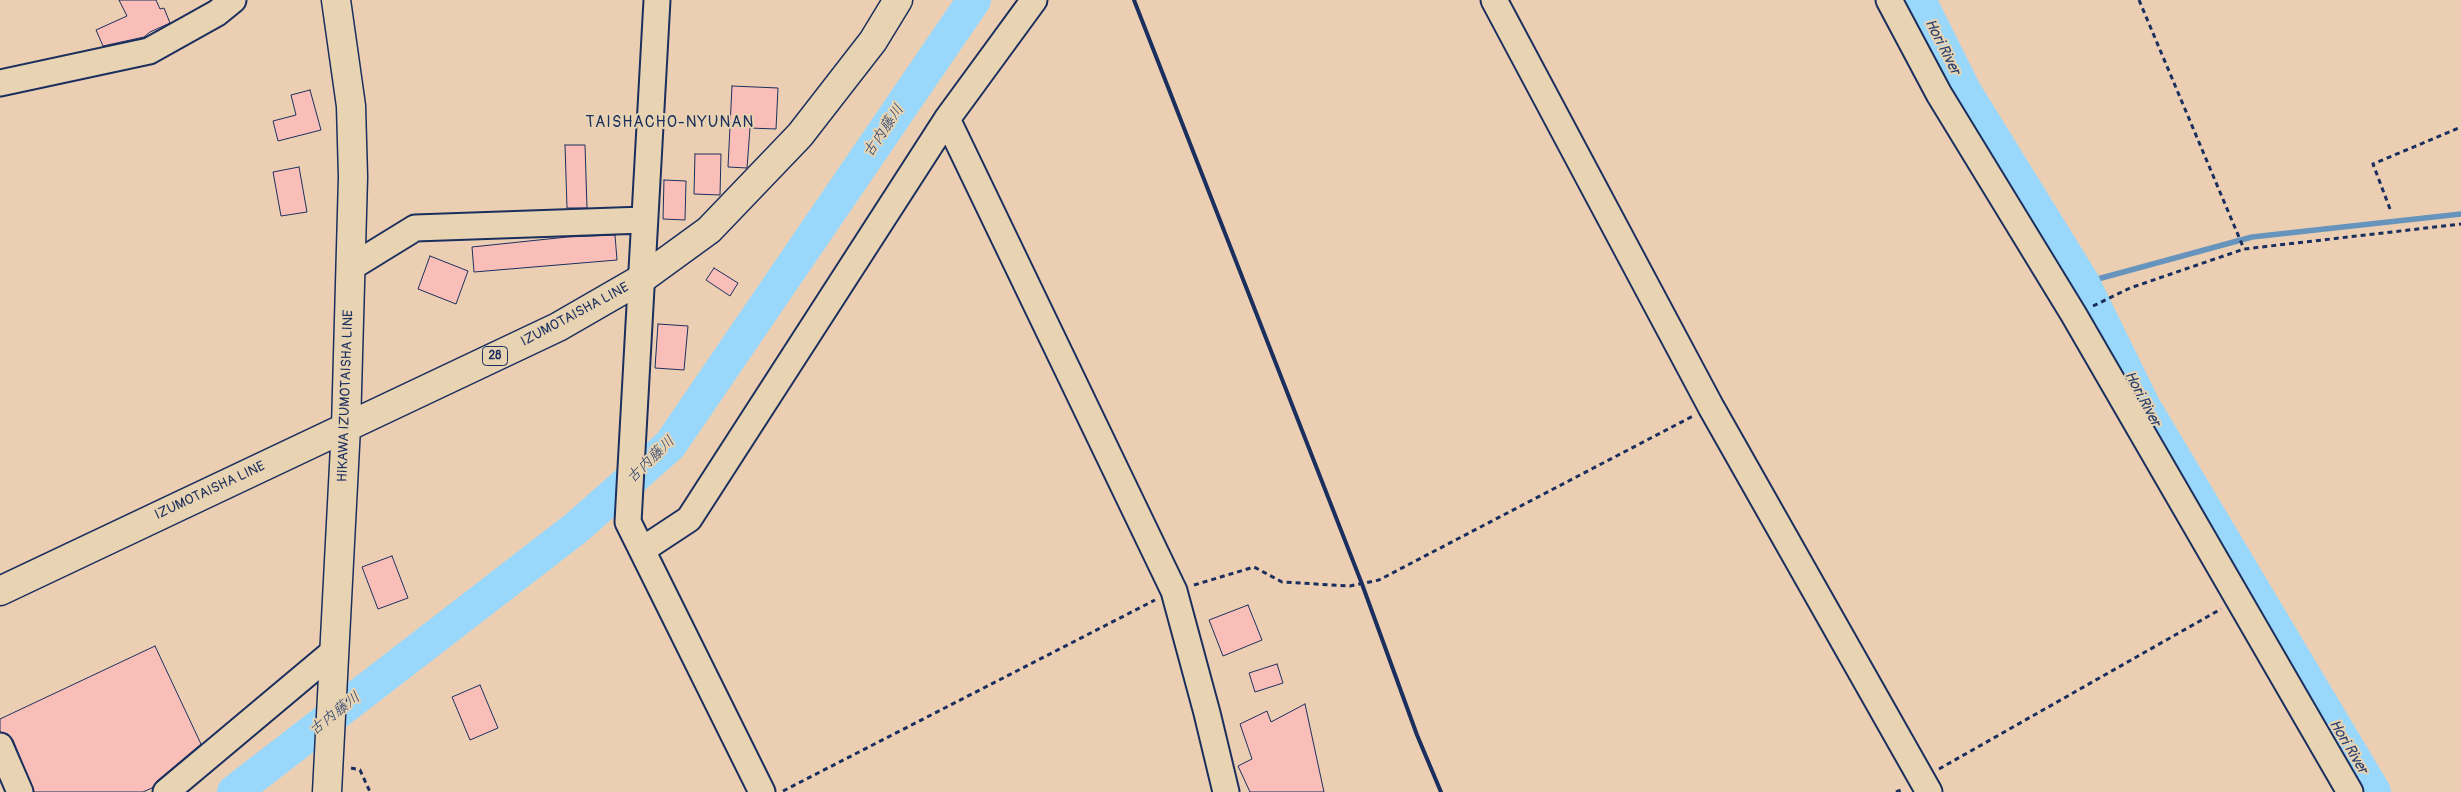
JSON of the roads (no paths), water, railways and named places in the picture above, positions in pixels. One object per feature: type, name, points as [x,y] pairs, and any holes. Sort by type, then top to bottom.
[{"type":"main road","name":"HIKAWA IZUMOTAISHA LINE","points":[[327,792],[332,659],[346,427],[353,178],[351,106],[336,0]]},
{"type":"main road","name":"IZUMOTAISHA LINE","points":[[0,591],[558,327],[643,278],[709,230],[800,135],[873,41],[898,0]]},
{"type":"street","points":[[0,83],[149,51],[217,13],[233,0]]},
{"type":"street","points":[[658,0],[628,522],[762,792]]},
{"type":"street","points":[[638,540],[689,519],[947,119],[1034,0]]},
{"type":"street","points":[[1494,0],[1711,407],[1926,785]]},
{"type":"street","points":[[1889,0],[1939,94],[2076,314],[2350,792]]},
{"type":"street","points":[[947,119],[1174,591],[1226,792]]},
{"type":"street","points":[[350,268],[415,228],[644,220]]},
{"type":"street","points":[[166,792],[332,659]]},
{"type":"street","points":[[0,746],[20,792]]},
{"type":"waterway","name":"古内藤川","points":[[234,792],[576,528],[670,445],[974,0]]},
{"type":"waterway","name":"Hori River","points":[[1919,0],[1965,92],[2083,283],[2144,407],[2374,792]]},
{"type":"waterway","points":[[2083,283],[2252,237],[2461,214]]},
{"type":"railway","points":[[1134,0],[1362,584],[1417,735],[1441,792]]},
{"type":"district","name":"TAISHACHO-NYUNAN","points":[[670,123]]}]
